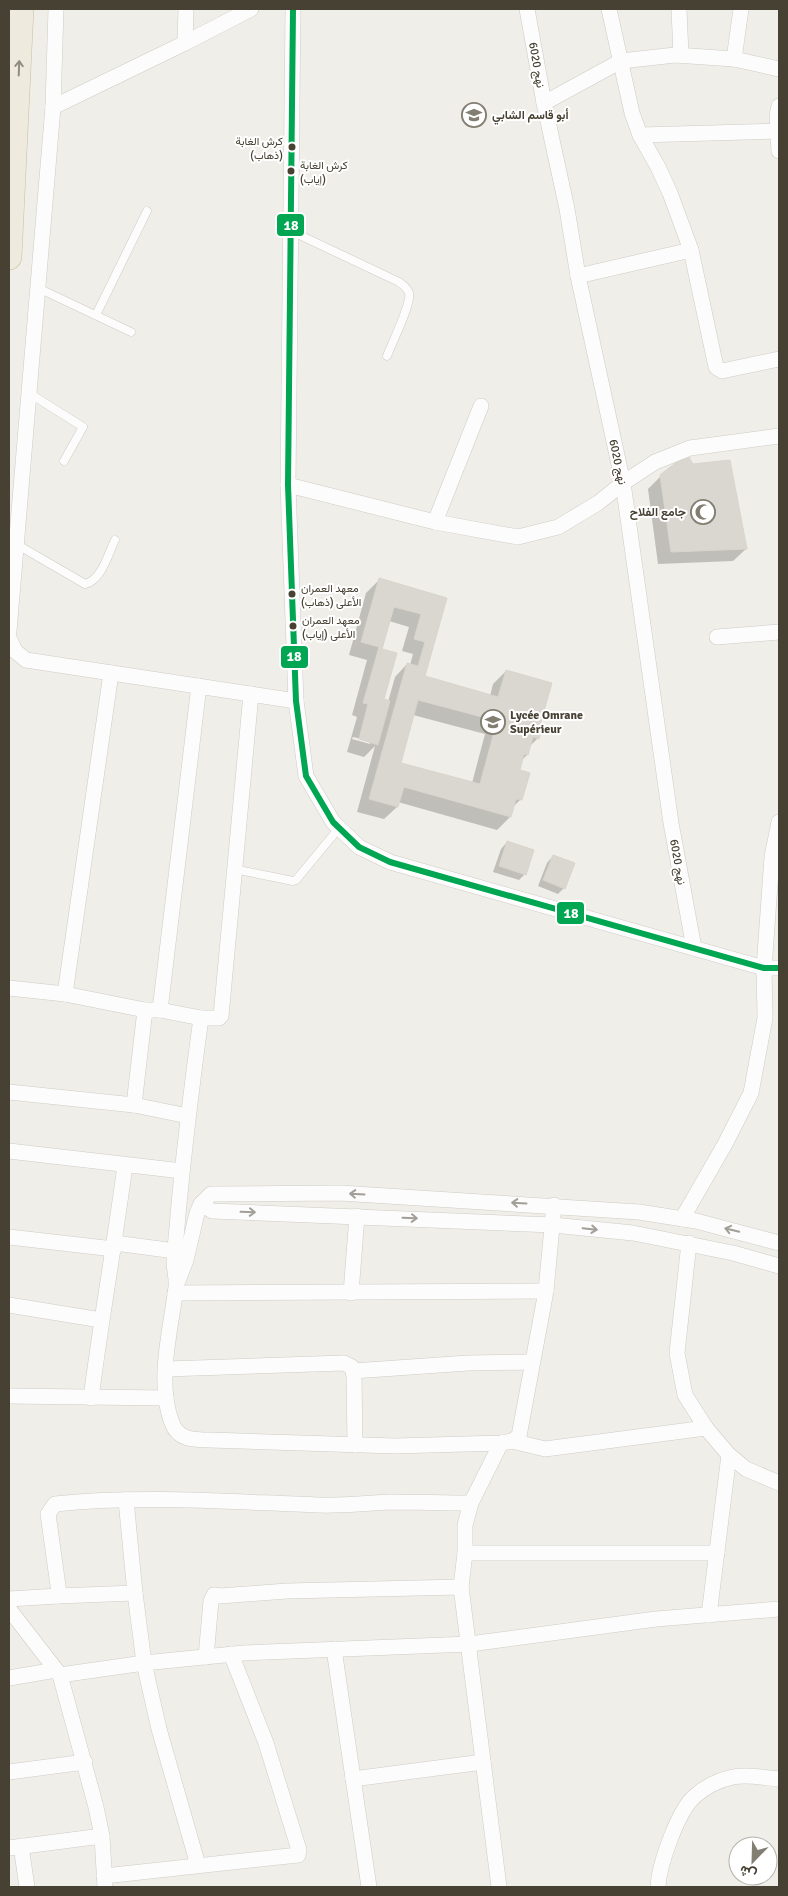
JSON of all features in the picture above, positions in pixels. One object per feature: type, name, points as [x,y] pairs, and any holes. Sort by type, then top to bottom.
[{"type":"highway","points":[[9,257],[21,9]]},
{"type":"street","points":[[9,631],[53,107],[56,9]]},
{"type":"street","points":[[185,43],[186,9]]},
{"type":"street","points":[[53,107],[251,9]]},
{"type":"street","points":[[293,9],[288,485],[296,701],[306,776],[333,822],[359,847],[390,862],[694,948],[772,968]]},
{"type":"street","name":"نهج 6020","points":[[527,9],[544,103],[567,209],[578,276],[623,483],[671,823],[694,948]]},
{"type":"street","points":[[610,9],[632,113],[640,135],[670,193],[691,250],[716,367],[722,371],[779,359]]},
{"type":"street","points":[[679,9],[681,55]]},
{"type":"street","points":[[734,58],[741,9]]},
{"type":"street","points":[[544,103],[621,61],[681,55],[734,58],[779,69]]},
{"type":"street","points":[[779,106],[777,116],[779,151]]},
{"type":"street","points":[[640,135],[777,131]]},
{"type":"street","points":[[578,276],[691,250]]},
{"type":"street","points":[[435,522],[481,406]]},
{"type":"street","points":[[288,485],[435,522],[518,537],[558,527],[655,462],[677,452],[690,448],[779,436]]},
{"type":"street","points":[[717,637],[779,632]]},
{"type":"street","points":[[9,638],[15,651],[26,660],[296,701]]},
{"type":"street","points":[[65,994],[111,673]]},
{"type":"street","points":[[160,1010],[198,686]]},
{"type":"street","points":[[9,988],[65,994],[145,1010],[160,1010],[201,1018],[219,1018],[221,1016],[251,694]]},
{"type":"street","points":[[682,1219],[725,1144],[751,1093],[766,1018],[772,968],[779,822]]},
{"type":"street","points":[[134,1105],[145,1010]]},
{"type":"street","points":[[176,1289],[175,1251],[182,1171],[201,1018]]},
{"type":"street","points":[[9,1092],[134,1105],[188,1116]]},
{"type":"street","points":[[9,1151],[182,1171]]},
{"type":"street","points":[[91,1398],[125,1165]]},
{"type":"street","points":[[706,1428],[545,1449],[507,1442],[394,1446],[193,1440],[182,1436],[177,1432],[172,1423],[166,1398],[168,1338],[176,1289],[186,1260],[197,1213],[201,1204],[211,1194],[256,1192],[340,1193],[554,1205],[639,1212],[682,1219],[779,1243]]},
{"type":"street","points":[[201,1204],[212,1211],[553,1225],[633,1233],[689,1243],[779,1266]]},
{"type":"street","points":[[499,1887],[470,1644],[461,1587],[465,1553],[465,1525],[470,1503],[507,1442],[520,1436],[546,1291],[554,1205]]},
{"type":"street","points":[[351,1293],[357,1216]]},
{"type":"street","points":[[9,1237],[175,1251]]},
{"type":"street","points":[[689,1243],[677,1353],[685,1395],[706,1428],[729,1454],[746,1469],[779,1483]]},
{"type":"street","points":[[176,1289],[351,1293],[546,1291]]},
{"type":"street","points":[[9,1305],[101,1320]]},
{"type":"street","points":[[353,1371],[468,1363],[532,1362]]},
{"type":"street","points":[[166,1369],[344,1363],[352,1367],[353,1371],[355,1445]]},
{"type":"street","points":[[9,1396],[166,1398]]},
{"type":"street","points":[[709,1615],[729,1454]]},
{"type":"street","points":[[58,1596],[60,1593],[48,1514],[55,1504],[158,1498],[320,1505],[392,1502],[470,1503]]},
{"type":"street","points":[[126,1500],[144,1663],[159,1729],[198,1865]]},
{"type":"street","points":[[465,1553],[717,1553]]},
{"type":"street","points":[[206,1657],[211,1601],[214,1595],[287,1591],[461,1587]]},
{"type":"street","points":[[9,1599],[135,1593]]},
{"type":"street","points":[[9,1609],[58,1673],[85,1762],[102,1836],[105,1882],[198,1865],[298,1855],[299,1850],[266,1743],[231,1654]]},
{"type":"street","points":[[9,1678],[231,1654],[470,1644],[656,1619],[779,1609]]},
{"type":"street","points":[[334,1650],[369,1887]]},
{"type":"street","points":[[9,1772],[85,1762]]},
{"type":"street","points":[[353,1779],[483,1762]]},
{"type":"street","points":[[658,1887],[658,1874],[674,1830],[694,1797],[711,1784],[734,1776],[779,1779]]},
{"type":"street","points":[[27,1887],[15,1847],[102,1836]]},
{"type":"lane","points":[[96,315],[147,211]]},
{"type":"lane","points":[[291,231],[399,282],[406,288],[410,295],[408,304],[387,356]]},
{"type":"lane","points":[[38,288],[131,332]]},
{"type":"lane","points":[[29,393],[83,427],[64,461]]},
{"type":"lane","points":[[16,544],[85,584],[92,583],[98,576],[115,540]]},
{"type":"lane","points":[[234,869],[293,881],[296,880],[339,828]]},
{"type":"building","name":"جامع الفلاح","points":[[687,454],[693,464],[730,460],[747,549],[671,552],[660,475]]},
{"type":"building","points":[[379,578],[447,598],[425,676],[498,697],[506,670],[552,683],[540,725],[543,725],[539,739],[533,737],[528,755],[524,754],[520,770],[530,773],[522,800],[516,799],[511,817],[404,787],[398,807],[369,799],[407,663],[418,666],[425,642],[414,639],[421,614],[394,607],[382,649],[397,653],[384,699],[390,701],[378,745],[359,739],[368,704],[363,703],[379,647],[361,642]],"holes":[[[418,700],[497,721],[480,784],[401,763]]]},
{"type":"building","points":[[507,841],[534,850],[526,875],[499,866]]},
{"type":"building","points":[[553,855],[575,863],[565,889],[543,880]]},
{"type":"transit line","name":"18","points":[[293,9],[288,485],[296,701],[306,776],[333,822],[359,847],[390,862],[764,968],[779,968]]},
{"type":"place","name":"أبو قاسم الشابي","points":[[474,115]]},
{"type":"place","name":"كرش الغابة (ذهاب)","points":[[292,147]]},
{"type":"place","name":"كرش الغابة (إياب)","points":[[291,171]]},
{"type":"place","name":"جامع الفلاح","points":[[703,512]]},
{"type":"place","name":"معهد العمران الأعلى (ذهاب)","points":[[292,594]]},
{"type":"place","name":"معهد العمران الأعلى (إياب)","points":[[293,626]]},
{"type":"place","name":"Lycée Omrane Supérieur","points":[[493,722]]}]
